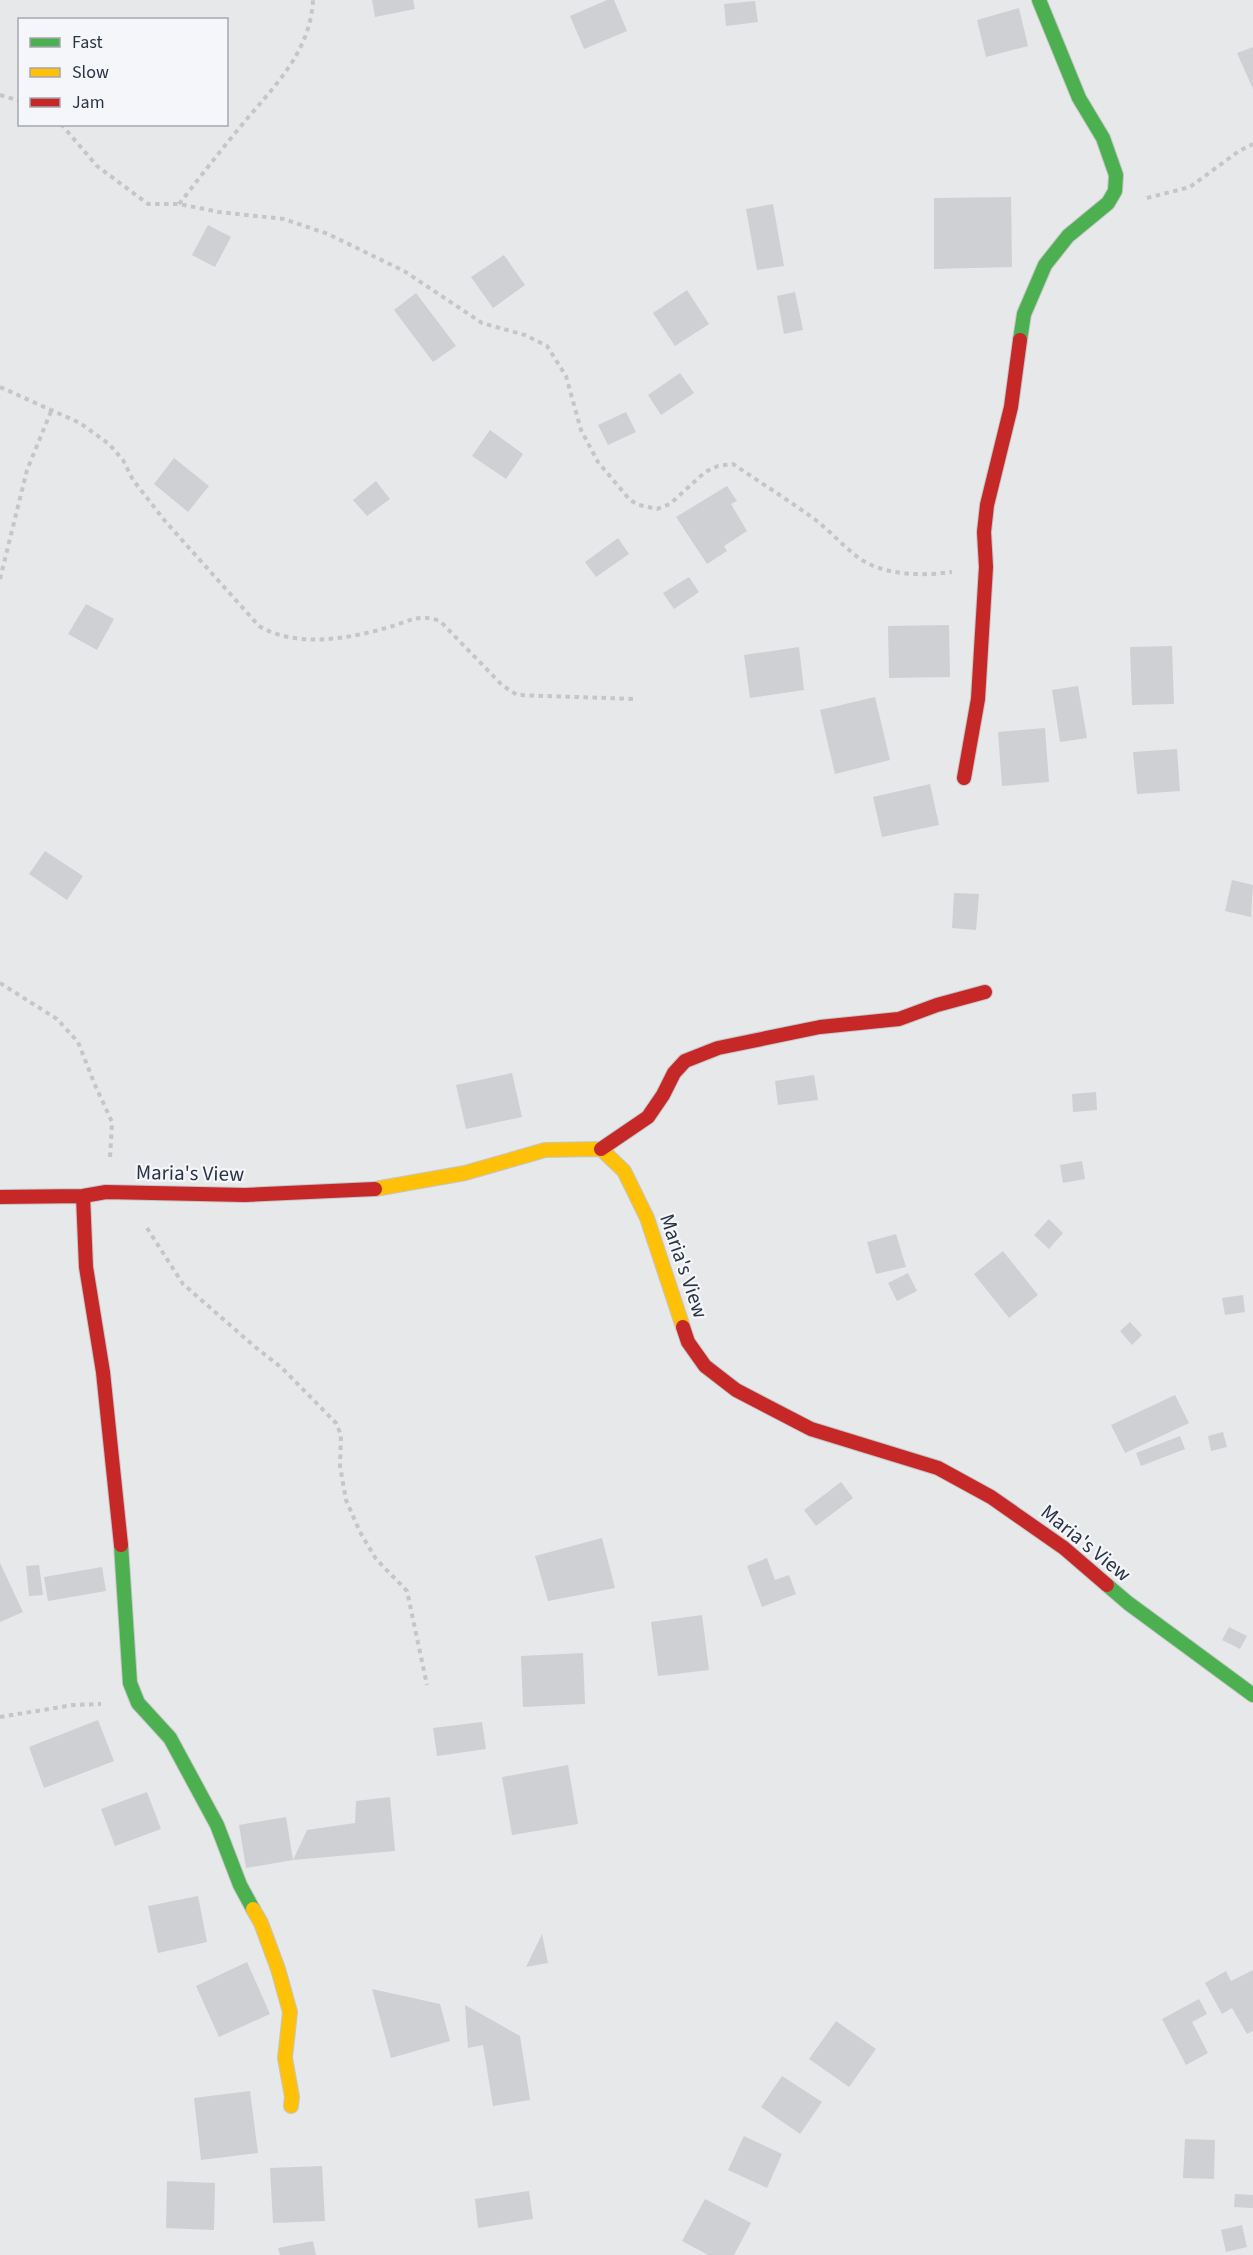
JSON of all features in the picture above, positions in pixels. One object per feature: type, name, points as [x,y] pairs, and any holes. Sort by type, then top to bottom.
[{"type":"street","points":[[964,778],[978,699],[986,567],[984,532],[987,505],[1011,407],[1024,314],[1045,265],[1068,236],[1108,203],[1115,191],[1116,175],[1103,138],[1078,98],[1039,0]]},
{"type":"street","points":[[601,1149],[648,1117],[674,1073],[686,1061],[718,1048],[820,1027],[899,1019],[937,1005],[985,992]]},
{"type":"street","name":"Maria's View","points":[[0,1197],[83,1196],[106,1192],[245,1196],[365,1191],[465,1173],[545,1150],[601,1149],[624,1171],[642,1209],[688,1342],[705,1366],[736,1390],[811,1429],[938,1468],[991,1497],[1064,1548],[1128,1603],[1253,1695]]},
{"type":"street","points":[[83,1196],[86,1267],[103,1372],[119,1516],[127,1663],[132,1693],[138,1703],[170,1738],[217,1825],[240,1885],[261,1923],[278,1969],[290,2012],[285,2058],[292,2097],[291,2106]]},
{"type":"path","points":[[179,204],[281,78],[302,46],[312,20],[313,0]]},
{"type":"path","points":[[0,95],[18,100]]},
{"type":"path","points":[[63,126],[97,166],[148,204],[179,204],[219,212],[284,219],[328,234],[404,271],[482,323],[525,335],[546,346],[566,376],[581,430],[598,462],[630,500],[639,505],[657,509],[670,504],[705,472],[726,464],[733,464],[817,521],[861,559],[876,566],[926,576],[986,567]]},
{"type":"path","points":[[1108,203],[1157,196],[1190,188],[1239,151],[1253,144]]},
{"type":"path","points":[[0,387],[80,423],[109,444],[123,460],[133,480],[165,521],[259,626],[272,633],[299,638],[346,637],[417,617],[428,617],[440,621],[501,685],[517,695],[635,699]]},
{"type":"path","points":[[0,579],[27,470],[52,409]]},
{"type":"path","points":[[0,983],[57,1019],[78,1042],[112,1122],[113,1139],[106,1192]]},
{"type":"path","points":[[124,1192],[183,1284],[282,1368],[336,1423],[341,1435],[340,1466],[346,1500],[360,1533],[376,1559],[407,1592],[427,1685]]},
{"type":"path","points":[[0,1717],[73,1705],[138,1703]]},
{"type":"building","points":[[372,0],[413,0],[415,9],[375,17]]},
{"type":"building","points":[[607,0],[614,0],[627,31],[584,49],[570,16]]},
{"type":"building","points":[[755,1],[758,22],[726,26],[724,4]]},
{"type":"building","points":[[1019,8],[1028,46],[986,57],[977,20]]},
{"type":"building","points":[[1253,47],[1253,89],[1237,53]]},
{"type":"building","points":[[1011,197],[1012,267],[934,269],[934,198]]},
{"type":"building","points":[[773,204],[784,266],[757,270],[746,209]]},
{"type":"building","points":[[208,225],[231,237],[215,267],[192,255]]},
{"type":"building","points":[[504,255],[525,285],[493,308],[471,277]]},
{"type":"building","points":[[687,290],[709,324],[675,346],[653,313]]},
{"type":"building","points":[[795,292],[803,330],[784,334],[777,296]]},
{"type":"building","points":[[416,293],[456,346],[433,362],[394,310]]},
{"type":"building","points":[[680,373],[694,393],[661,415],[648,395]]},
{"type":"building","points":[[626,412],[636,432],[608,445],[598,425]]},
{"type":"building","points":[[490,430],[523,454],[506,479],[472,456]]},
{"type":"building","points":[[174,458],[209,486],[188,512],[154,484]]},
{"type":"building","points":[[376,481],[390,499],[367,516],[353,500]]},
{"type":"building","points":[[727,486],[737,501],[731,504],[747,531],[724,546],[727,551],[707,564],[676,517]]},
{"type":"building","points":[[618,538],[629,554],[596,577],[585,562]]},
{"type":"building","points":[[689,577],[699,592],[674,609],[663,593]]},
{"type":"building","points":[[86,604],[114,619],[97,650],[68,634]]},
{"type":"building","points":[[949,625],[950,677],[889,678],[888,626]]},
{"type":"building","points":[[1172,646],[1174,704],[1132,705],[1130,647]]},
{"type":"building","points":[[799,647],[804,690],[750,698],[744,655]]},
{"type":"building","points":[[1078,686],[1087,738],[1060,742],[1052,690]]},
{"type":"building","points":[[875,697],[890,760],[835,774],[820,710]]},
{"type":"building","points":[[1045,728],[1049,782],[1002,786],[998,732]]},
{"type":"building","points":[[1177,749],[1180,791],[1137,794],[1133,752]]},
{"type":"building","points":[[930,784],[939,825],[882,837],[873,797]]},
{"type":"building","points":[[45,851],[83,876],[67,900],[29,874]]},
{"type":"building","points":[[1232,880],[1253,885],[1251,917],[1225,911]]},
{"type":"building","points":[[954,893],[979,894],[976,930],[952,928]]},
{"type":"building","points":[[512,1073],[522,1117],[466,1129],[456,1085]]},
{"type":"building","points":[[814,1075],[818,1100],[778,1105],[775,1081]]},
{"type":"building","points":[[1096,1092],[1097,1110],[1073,1112],[1072,1094]]},
{"type":"building","points":[[1082,1161],[1085,1179],[1063,1183],[1060,1165]]},
{"type":"building","points":[[1049,1219],[1063,1233],[1049,1249],[1034,1235]]},
{"type":"building","points":[[896,1234],[906,1267],[876,1274],[867,1242]]},
{"type":"building","points":[[1003,1251],[1038,1295],[1009,1318],[974,1274]]},
{"type":"building","points":[[908,1273],[917,1291],[897,1301],[888,1283]]},
{"type":"building","points":[[1243,1295],[1245,1312],[1225,1315],[1222,1298]]},
{"type":"building","points":[[1130,1322],[1142,1335],[1132,1345],[1120,1331]]},
{"type":"building","points":[[1175,1395],[1189,1423],[1125,1453],[1111,1425]]},
{"type":"building","points":[[1223,1432],[1227,1447],[1211,1451],[1208,1436]]},
{"type":"building","points":[[1180,1436],[1185,1449],[1141,1466],[1136,1453]]},
{"type":"building","points":[[841,1482],[853,1498],[816,1526],[804,1510]]},
{"type":"building","points":[[602,1538],[615,1588],[548,1601],[535,1556]]},
{"type":"building","points":[[767,1558],[775,1580],[789,1575],[796,1594],[762,1607],[747,1566]]},
{"type":"building","points":[[0,1563],[23,1612],[0,1622]]},
{"type":"building","points":[[39,1565],[43,1595],[29,1596],[26,1566]]},
{"type":"building","points":[[102,1567],[106,1591],[48,1601],[44,1577]]},
{"type":"building","points":[[702,1615],[709,1670],[658,1676],[651,1622]]},
{"type":"building","points":[[1229,1627],[1247,1636],[1240,1649],[1222,1640]]},
{"type":"building","points":[[583,1653],[585,1704],[523,1707],[521,1656]]},
{"type":"building","points":[[98,1720],[114,1761],[44,1788],[29,1747]]},
{"type":"building","points":[[482,1722],[486,1749],[437,1756],[433,1728]]},
{"type":"building","points":[[568,1765],[578,1824],[512,1835],[502,1777]]},
{"type":"building","points":[[147,1792],[161,1829],[115,1846],[101,1809]]},
{"type":"building","points":[[390,1797],[395,1851],[293,1860],[307,1830],[355,1823],[356,1801]]},
{"type":"building","points":[[286,1817],[293,1860],[246,1868],[239,1825]]},
{"type":"building","points":[[198,1896],[207,1942],[158,1953],[148,1906]]},
{"type":"building","points":[[542,1934],[548,1963],[526,1967]]},
{"type":"building","points":[[247,1962],[270,2014],[219,2037],[196,1986]]},
{"type":"building","points":[[1253,1970],[1253,2031],[1247,2034],[1232,2008],[1222,2014],[1205,1983],[1226,1971],[1231,1981]]},
{"type":"building","points":[[372,1989],[440,2004],[450,2041],[391,2058]]},
{"type":"building","points":[[1199,1999],[1207,2014],[1192,2022],[1208,2053],[1186,2065],[1162,2019]]},
{"type":"building","points":[[465,2005],[520,2036],[530,2100],[493,2106],[483,2045],[468,2048]]},
{"type":"building","points":[[836,2021],[876,2049],[849,2087],[809,2059]]},
{"type":"building","points":[[782,2076],[822,2102],[800,2134],[761,2107]]},
{"type":"building","points":[[250,2091],[258,2153],[201,2160],[194,2098]]},
{"type":"building","points":[[744,2136],[782,2154],[767,2188],[728,2170]]},
{"type":"building","points":[[1185,2139],[1215,2140],[1214,2179],[1183,2178]]},
{"type":"building","points":[[322,2166],[325,2221],[273,2223],[270,2168]]},
{"type":"building","points":[[167,2181],[215,2183],[214,2230],[166,2228]]},
{"type":"building","points":[[529,2191],[533,2219],[478,2228],[475,2199]]},
{"type":"building","points":[[1235,2194],[1253,2195],[1253,2208],[1234,2207]]},
{"type":"building","points":[[705,2199],[751,2223],[734,2255],[708,2255],[682,2241]]},
{"type":"building","points":[[1242,2225],[1247,2247],[1226,2252],[1221,2230]]},
{"type":"building","points":[[313,2241],[316,2255],[280,2255],[278,2248]]},
{"type":"traffic: fast","points":[[1020,340],[1024,314],[1045,265],[1068,236],[1108,203],[1115,191],[1116,175],[1103,138],[1079,98],[1039,0]]},
{"type":"traffic: fast","points":[[121,1545],[130,1683],[138,1703],[170,1738],[217,1825],[240,1885],[253,1909]]},
{"type":"traffic: fast","points":[[1107,1585],[1253,1695]]},
{"type":"traffic: slow","points":[[375,1189],[465,1173],[545,1150],[601,1149],[624,1171],[647,1218],[683,1327]]},
{"type":"traffic: slow","points":[[253,1909],[261,1923],[278,1969],[290,2012],[285,2058],[292,2097],[291,2106]]},
{"type":"traffic: jam","points":[[964,778],[978,699],[986,567],[984,532],[987,505],[1011,407],[1020,340]]},
{"type":"traffic: jam","points":[[601,1149],[648,1117],[674,1073],[685,1061],[718,1048],[820,1027],[899,1019],[937,1005],[985,992]]},
{"type":"traffic: jam","points":[[0,1197],[83,1196],[106,1192],[245,1195],[375,1189]]},
{"type":"traffic: jam","points":[[83,1196],[86,1267],[103,1372],[121,1545]]},
{"type":"traffic: jam","points":[[683,1327],[688,1342],[705,1366],[736,1390],[811,1429],[938,1468],[991,1497],[1064,1548],[1107,1585]]}]
